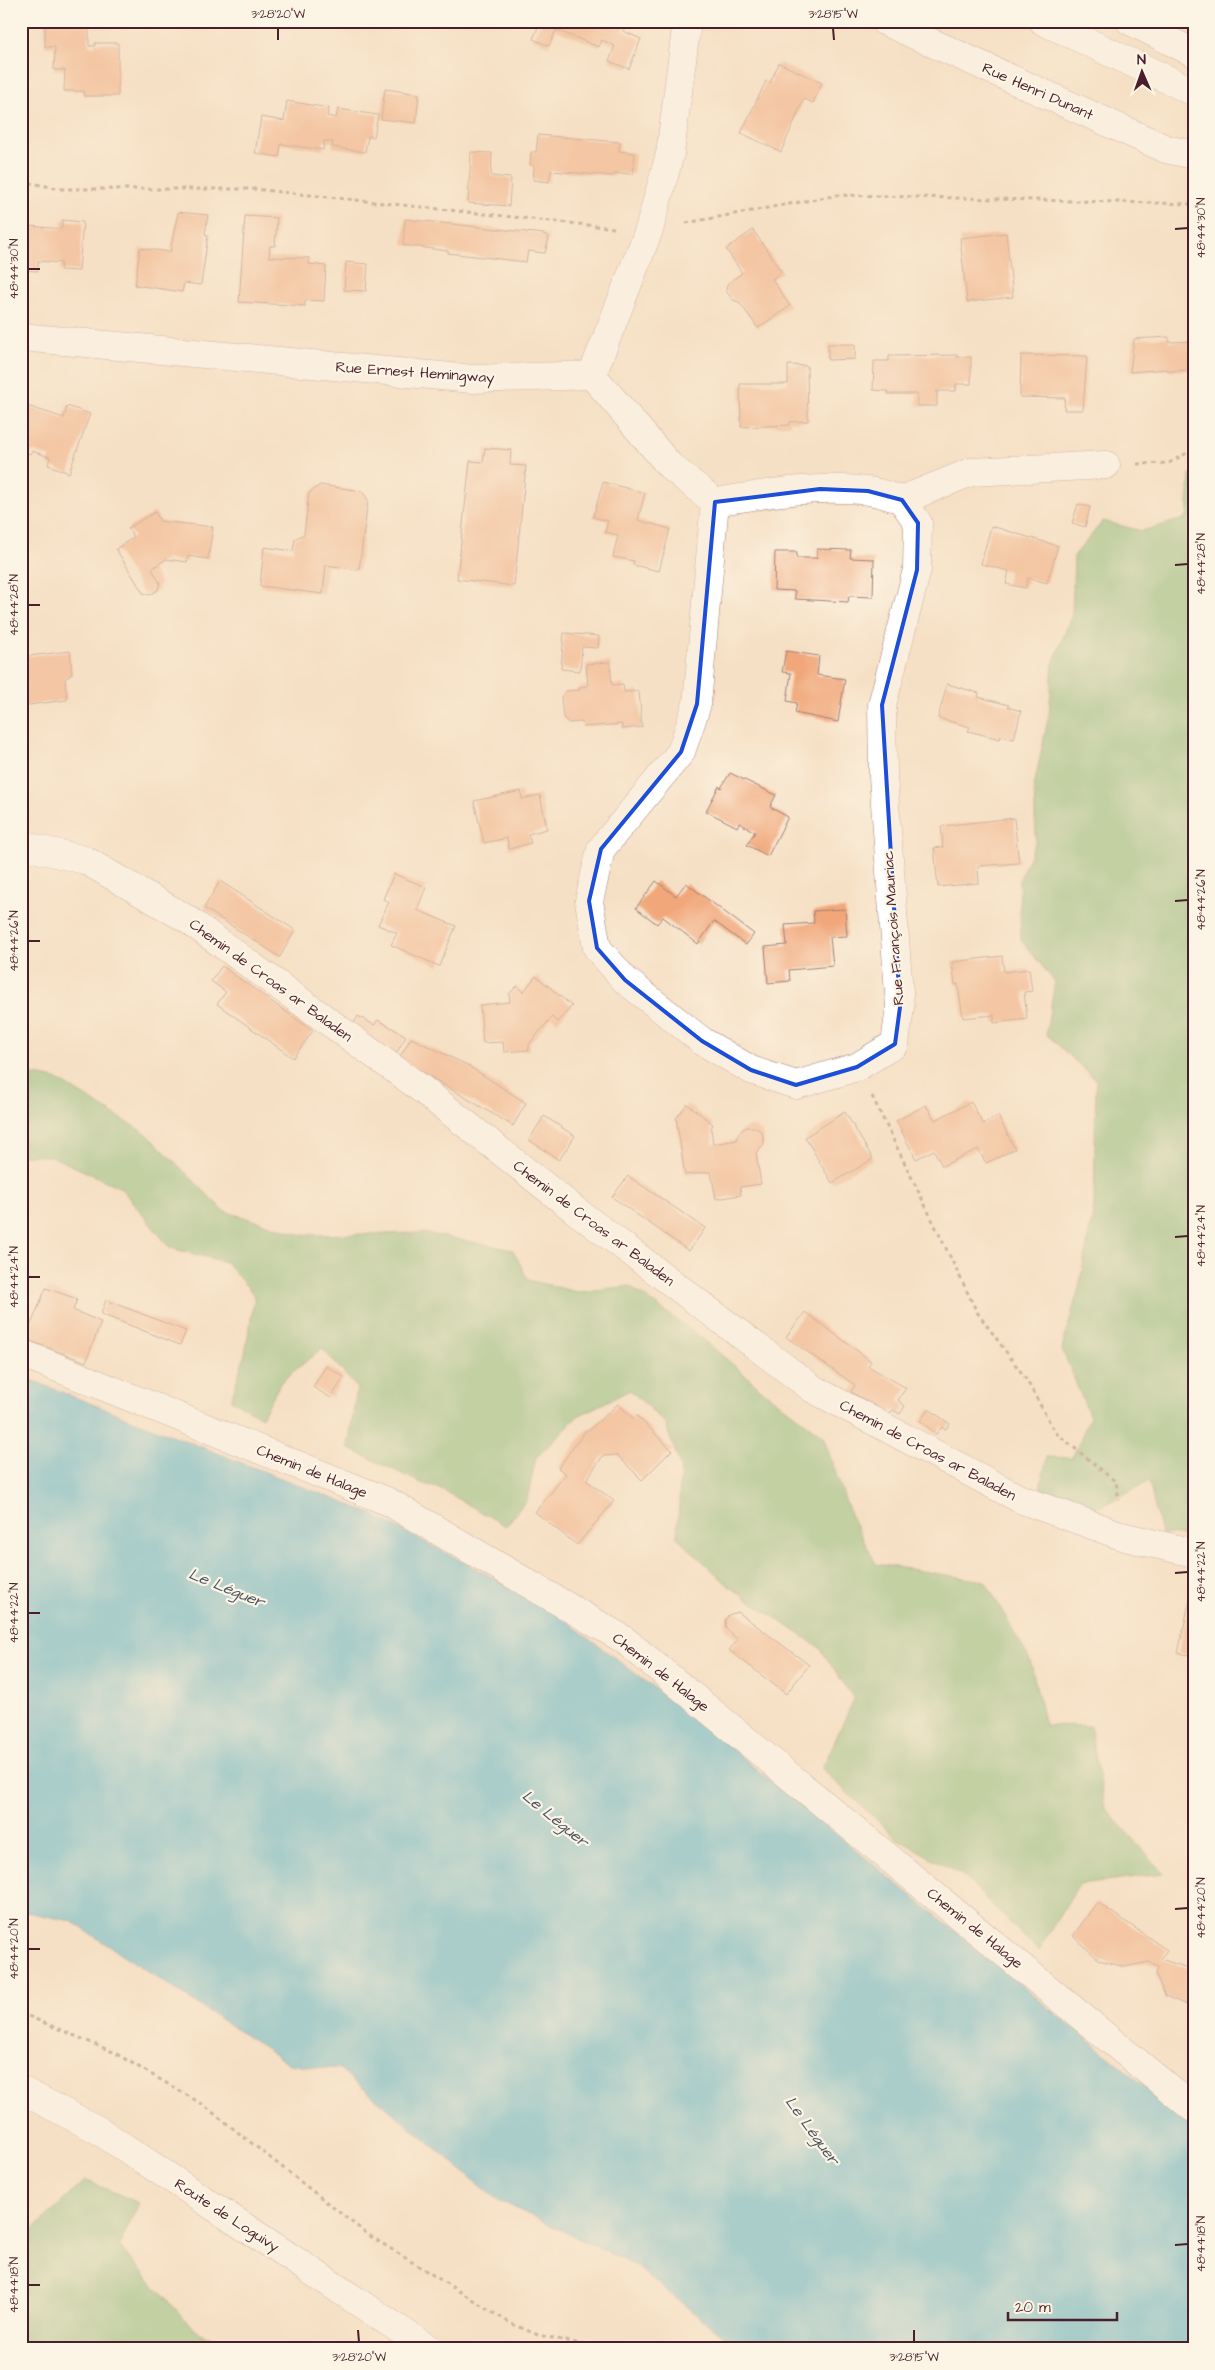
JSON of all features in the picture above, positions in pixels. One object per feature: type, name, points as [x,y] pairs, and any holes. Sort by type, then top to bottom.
[{"type":"street","points":[[686,21],[670,154],[649,230],[592,375],[670,466],[715,502],[763,494],[820,489],[868,491],[902,500],[971,472],[1106,465]]},
{"type":"street","name":"Rue Henri Dunant","points":[[884,21],[1166,149],[1194,155]]},
{"type":"street","points":[[1043,21],[1194,92]]},
{"type":"street","points":[[1130,21],[1194,53]]},
{"type":"street","name":"Rue Ernest Hemingway","points":[[21,338],[473,379],[592,375]]},
{"type":"street","name":"Rue François Mauriac","points":[[715,502],[697,704],[681,752],[601,849],[589,900],[597,948],[625,980],[702,1040],[751,1070],[796,1085],[857,1066],[895,1044],[900,1007],[883,776],[882,705],[917,570],[918,523],[902,500]]},
{"type":"street","name":"Chemin de Croas ar Baladen","points":[[21,845],[84,860],[187,919],[419,1087],[575,1210],[813,1389],[1020,1499],[1125,1537],[1194,1554]]},
{"type":"street","name":"Chemin de Halage","points":[[21,1353],[389,1502],[623,1639],[1194,2108]]},
{"type":"street","name":"Route de Loguivy","points":[[21,2090],[98,2130],[429,2349]]},
{"type":"path","points":[[21,181],[61,189],[254,190],[569,224],[649,230],[838,195],[1194,204]]},
{"type":"path","points":[[1106,465],[1169,463],[1194,449]]},
{"type":"path","points":[[857,1066],[977,1312],[1026,1379],[1054,1432],[1116,1482]]},
{"type":"path","points":[[21,2013],[112,2052],[202,2104],[366,2234],[510,2323],[538,2335],[576,2343],[588,2349]]},
{"type":"highlighted area","points":[[820,489],[868,491],[902,500],[918,523],[917,570],[882,705],[900,1007],[895,1044],[857,1067],[796,1085],[751,1070],[702,1041],[625,980],[597,948],[589,901],[601,849],[681,752],[697,704],[715,502]]},
{"type":"green space","points":[[1194,473],[1194,1536],[1161,1534],[1149,1481],[1096,1509],[1040,1488],[1047,1457],[1072,1458],[1090,1417],[1062,1349],[1079,1287],[1094,1208],[1096,1080],[1046,1034],[1055,982],[1021,940],[1019,881],[1036,841],[1034,786],[1049,714],[1053,664],[1072,614],[1074,556],[1103,521],[1142,531],[1187,518],[1190,475]]},
{"type":"green space","points":[[21,1072],[56,1079],[148,1135],[224,1211],[302,1235],[424,1233],[513,1250],[528,1280],[577,1292],[630,1286],[703,1339],[766,1393],[823,1436],[850,1514],[876,1564],[985,1581],[1030,1660],[1045,1725],[1090,1726],[1105,1808],[1164,1874],[1079,1884],[1038,1951],[962,1875],[896,1838],[822,1769],[854,1699],[820,1648],[730,1587],[677,1537],[681,1468],[665,1423],[630,1390],[578,1416],[536,1458],[527,1499],[506,1526],[439,1488],[421,1483],[348,1448],[357,1388],[322,1348],[281,1382],[262,1417],[231,1400],[245,1353],[255,1296],[226,1262],[170,1248],[121,1188],[51,1156],[21,1155]]},
{"type":"green space","points":[[85,2180],[139,2203],[119,2246],[192,2327],[229,2349],[21,2349],[21,2241]]},
{"type":"water","name":"Le Léguer","points":[[21,1376],[367,1512],[544,1604],[695,1719],[1194,2126],[1194,2349],[739,2349],[636,2266],[498,2200],[340,2069],[289,2064],[71,1921],[21,1911]]},
{"type":"building","points":[[45,21],[89,21],[89,46],[95,46],[95,43],[118,43],[118,96],[84,96],[84,91],[64,91],[65,70],[54,70],[55,47],[45,47]]},
{"type":"building","points":[[541,21],[627,21],[623,31],[641,39],[629,69],[609,61],[615,46],[602,40],[599,47],[556,30],[549,46],[533,39]]},
{"type":"building","points":[[779,63],[822,83],[813,103],[804,99],[781,152],[741,133],[766,81],[770,83]]},
{"type":"building","points":[[385,89],[419,94],[416,123],[381,119]]},
{"type":"building","points":[[287,101],[329,108],[327,116],[336,118],[338,109],[378,115],[374,137],[368,136],[365,152],[332,147],[333,142],[324,141],[323,150],[281,144],[279,157],[255,153],[261,117],[284,121]]},
{"type":"building","points":[[538,135],[620,142],[619,151],[635,153],[633,174],[615,173],[614,176],[551,171],[549,182],[533,180],[534,166],[530,165],[531,152],[536,152]]},
{"type":"building","points":[[471,152],[492,153],[491,176],[511,178],[509,206],[468,203]]},
{"type":"building","points":[[178,212],[208,215],[205,234],[208,235],[201,285],[184,283],[182,292],[135,285],[140,248],[170,252]]},
{"type":"building","points":[[245,216],[277,218],[275,246],[270,246],[269,257],[309,258],[309,264],[326,266],[324,301],[305,300],[305,306],[239,302]]},
{"type":"building","points":[[405,219],[544,234],[549,237],[545,253],[528,251],[526,262],[448,253],[448,251],[403,245]]},
{"type":"building","points":[[62,220],[83,222],[79,271],[60,270],[61,263],[38,261],[38,271],[21,270],[21,238],[28,238],[29,226],[62,229]]},
{"type":"building","points":[[753,230],[782,272],[772,279],[790,306],[758,328],[739,302],[733,300],[726,291],[727,284],[742,273],[726,249]]},
{"type":"building","points":[[1006,233],[1013,297],[967,302],[960,238]]},
{"type":"building","points":[[346,262],[368,264],[366,291],[344,290]]},
{"type":"building","points":[[1169,337],[1169,342],[1194,341],[1194,370],[1168,371],[1168,369],[1130,372],[1134,339]]},
{"type":"building","points":[[828,344],[855,344],[855,359],[828,360]]},
{"type":"building","points":[[957,355],[957,357],[971,357],[971,384],[956,384],[956,391],[937,391],[937,406],[917,406],[917,394],[888,394],[888,391],[873,390],[874,361],[889,361],[889,356]]},
{"type":"building","points":[[1021,355],[1087,356],[1083,410],[1064,410],[1065,398],[1020,397]]},
{"type":"building","points":[[788,365],[807,366],[808,421],[790,422],[790,425],[741,427],[740,384],[788,384]]},
{"type":"building","points":[[21,404],[64,418],[67,406],[90,414],[69,473],[48,465],[50,457],[32,451],[30,454],[21,451]]},
{"type":"building","points":[[485,448],[511,450],[510,465],[526,466],[514,586],[457,579],[470,461],[483,462]]},
{"type":"building","points":[[603,482],[645,493],[638,520],[670,529],[659,571],[633,565],[634,561],[613,557],[618,535],[605,532],[608,521],[593,517]]},
{"type":"building","points":[[320,485],[362,491],[368,500],[359,570],[326,565],[323,594],[260,586],[264,547],[293,551],[295,539],[304,534],[309,493]]},
{"type":"building","points":[[1078,504],[1090,507],[1085,527],[1072,523]]},
{"type":"building","points":[[155,512],[160,521],[213,527],[208,559],[188,556],[187,562],[166,559],[152,569],[160,583],[158,590],[150,595],[143,593],[116,549],[134,537],[128,528]]},
{"type":"building","points":[[991,526],[1058,546],[1047,583],[1028,578],[1025,588],[1006,584],[1009,571],[981,564]]},
{"type":"building","points":[[817,549],[851,550],[850,558],[874,559],[873,597],[849,596],[848,602],[795,599],[795,591],[774,590],[775,552],[797,552],[796,558],[817,558]]},
{"type":"building","points":[[564,633],[599,636],[598,648],[582,647],[580,671],[561,669]]},
{"type":"building","points":[[70,651],[72,674],[65,679],[67,700],[21,706],[21,657]]},
{"type":"building","points":[[786,651],[819,656],[817,675],[845,679],[838,722],[795,713],[797,703],[787,701],[791,673],[782,672]]},
{"type":"building","points":[[610,662],[612,685],[623,684],[624,692],[639,691],[642,727],[622,729],[622,724],[583,727],[582,722],[569,723],[563,718],[561,697],[566,691],[580,690],[579,687],[588,686],[586,664]]},
{"type":"building","points":[[947,684],[979,693],[978,697],[1009,705],[1008,707],[1021,711],[1014,739],[1001,736],[1000,739],[968,731],[970,727],[938,718]]},
{"type":"building","points":[[730,773],[776,795],[770,807],[788,817],[768,856],[747,845],[755,832],[739,823],[737,827],[706,811],[719,786],[721,788]]},
{"type":"building","points":[[521,791],[522,799],[540,795],[547,829],[528,834],[531,843],[509,849],[507,838],[484,843],[474,801]]},
{"type":"building","points":[[1014,818],[1019,863],[978,866],[979,883],[938,887],[934,848],[943,847],[941,826]]},
{"type":"building","points":[[394,874],[426,887],[417,910],[456,926],[439,966],[391,945],[397,933],[378,925],[389,902],[383,899]]},
{"type":"building","points":[[220,881],[295,930],[280,957],[204,908]]},
{"type":"building","points":[[656,881],[676,896],[686,883],[754,934],[746,945],[714,921],[698,944],[663,917],[657,924],[636,908]]},
{"type":"building","points":[[845,909],[847,936],[830,937],[833,966],[789,970],[790,981],[768,983],[765,947],[787,945],[785,925],[814,923],[813,911]]},
{"type":"building","points":[[1002,956],[1004,972],[1029,969],[1032,991],[1024,992],[1027,1019],[994,1023],[994,1015],[963,1018],[958,984],[955,985],[952,962]]},
{"type":"building","points":[[222,966],[313,1031],[293,1058],[217,1004],[226,992],[211,981]]},
{"type":"building","points":[[536,976],[572,1006],[557,1022],[552,1017],[529,1044],[529,1050],[504,1052],[503,1042],[483,1043],[480,1005],[510,1002],[509,994],[517,986],[523,992]]},
{"type":"building","points":[[358,1016],[374,1025],[378,1020],[406,1036],[395,1056],[352,1027]]},
{"type":"building","points":[[411,1038],[467,1065],[526,1103],[513,1126],[399,1058]]},
{"type":"building","points":[[971,1102],[983,1124],[998,1116],[1015,1149],[986,1163],[978,1149],[942,1166],[934,1150],[916,1159],[896,1121],[926,1105],[935,1120]]},
{"type":"building","points":[[687,1104],[713,1124],[711,1128],[713,1144],[737,1140],[739,1132],[747,1127],[755,1127],[762,1132],[764,1144],[756,1153],[761,1184],[740,1187],[741,1195],[716,1199],[711,1172],[685,1175],[676,1118]]},
{"type":"building","points":[[845,1112],[873,1159],[832,1183],[805,1137]]},
{"type":"building","points":[[544,1116],[575,1136],[559,1160],[529,1140]]},
{"type":"building","points":[[628,1176],[705,1228],[689,1251],[612,1197]]},
{"type":"building","points":[[46,1288],[77,1299],[73,1310],[101,1322],[86,1362],[25,1339]]},
{"type":"building","points":[[106,1300],[186,1331],[180,1345],[101,1314]]},
{"type":"building","points":[[805,1312],[871,1361],[868,1366],[906,1388],[898,1400],[905,1406],[900,1414],[893,1410],[889,1414],[851,1392],[855,1385],[786,1337]]},
{"type":"building","points":[[326,1366],[344,1377],[331,1398],[313,1387]]},
{"type":"building","points":[[618,1404],[633,1418],[636,1415],[672,1450],[642,1480],[617,1455],[603,1456],[586,1480],[614,1501],[577,1545],[535,1512],[566,1474],[558,1468],[587,1429],[589,1430]]},
{"type":"building","points":[[929,1409],[950,1424],[945,1430],[942,1427],[936,1434],[920,1421]]},
{"type":"building","points":[[1194,1581],[1194,1656],[1178,1653]]},
{"type":"building","points":[[738,1612],[809,1665],[786,1694],[729,1650],[738,1640],[726,1629],[725,1621],[728,1615]]},
{"type":"building","points":[[1097,1902],[1167,1950],[1161,1959],[1194,1970],[1194,2008],[1165,1996],[1156,1975],[1158,1967],[1149,1962],[1124,1967],[1099,1960],[1073,1936]]}]
